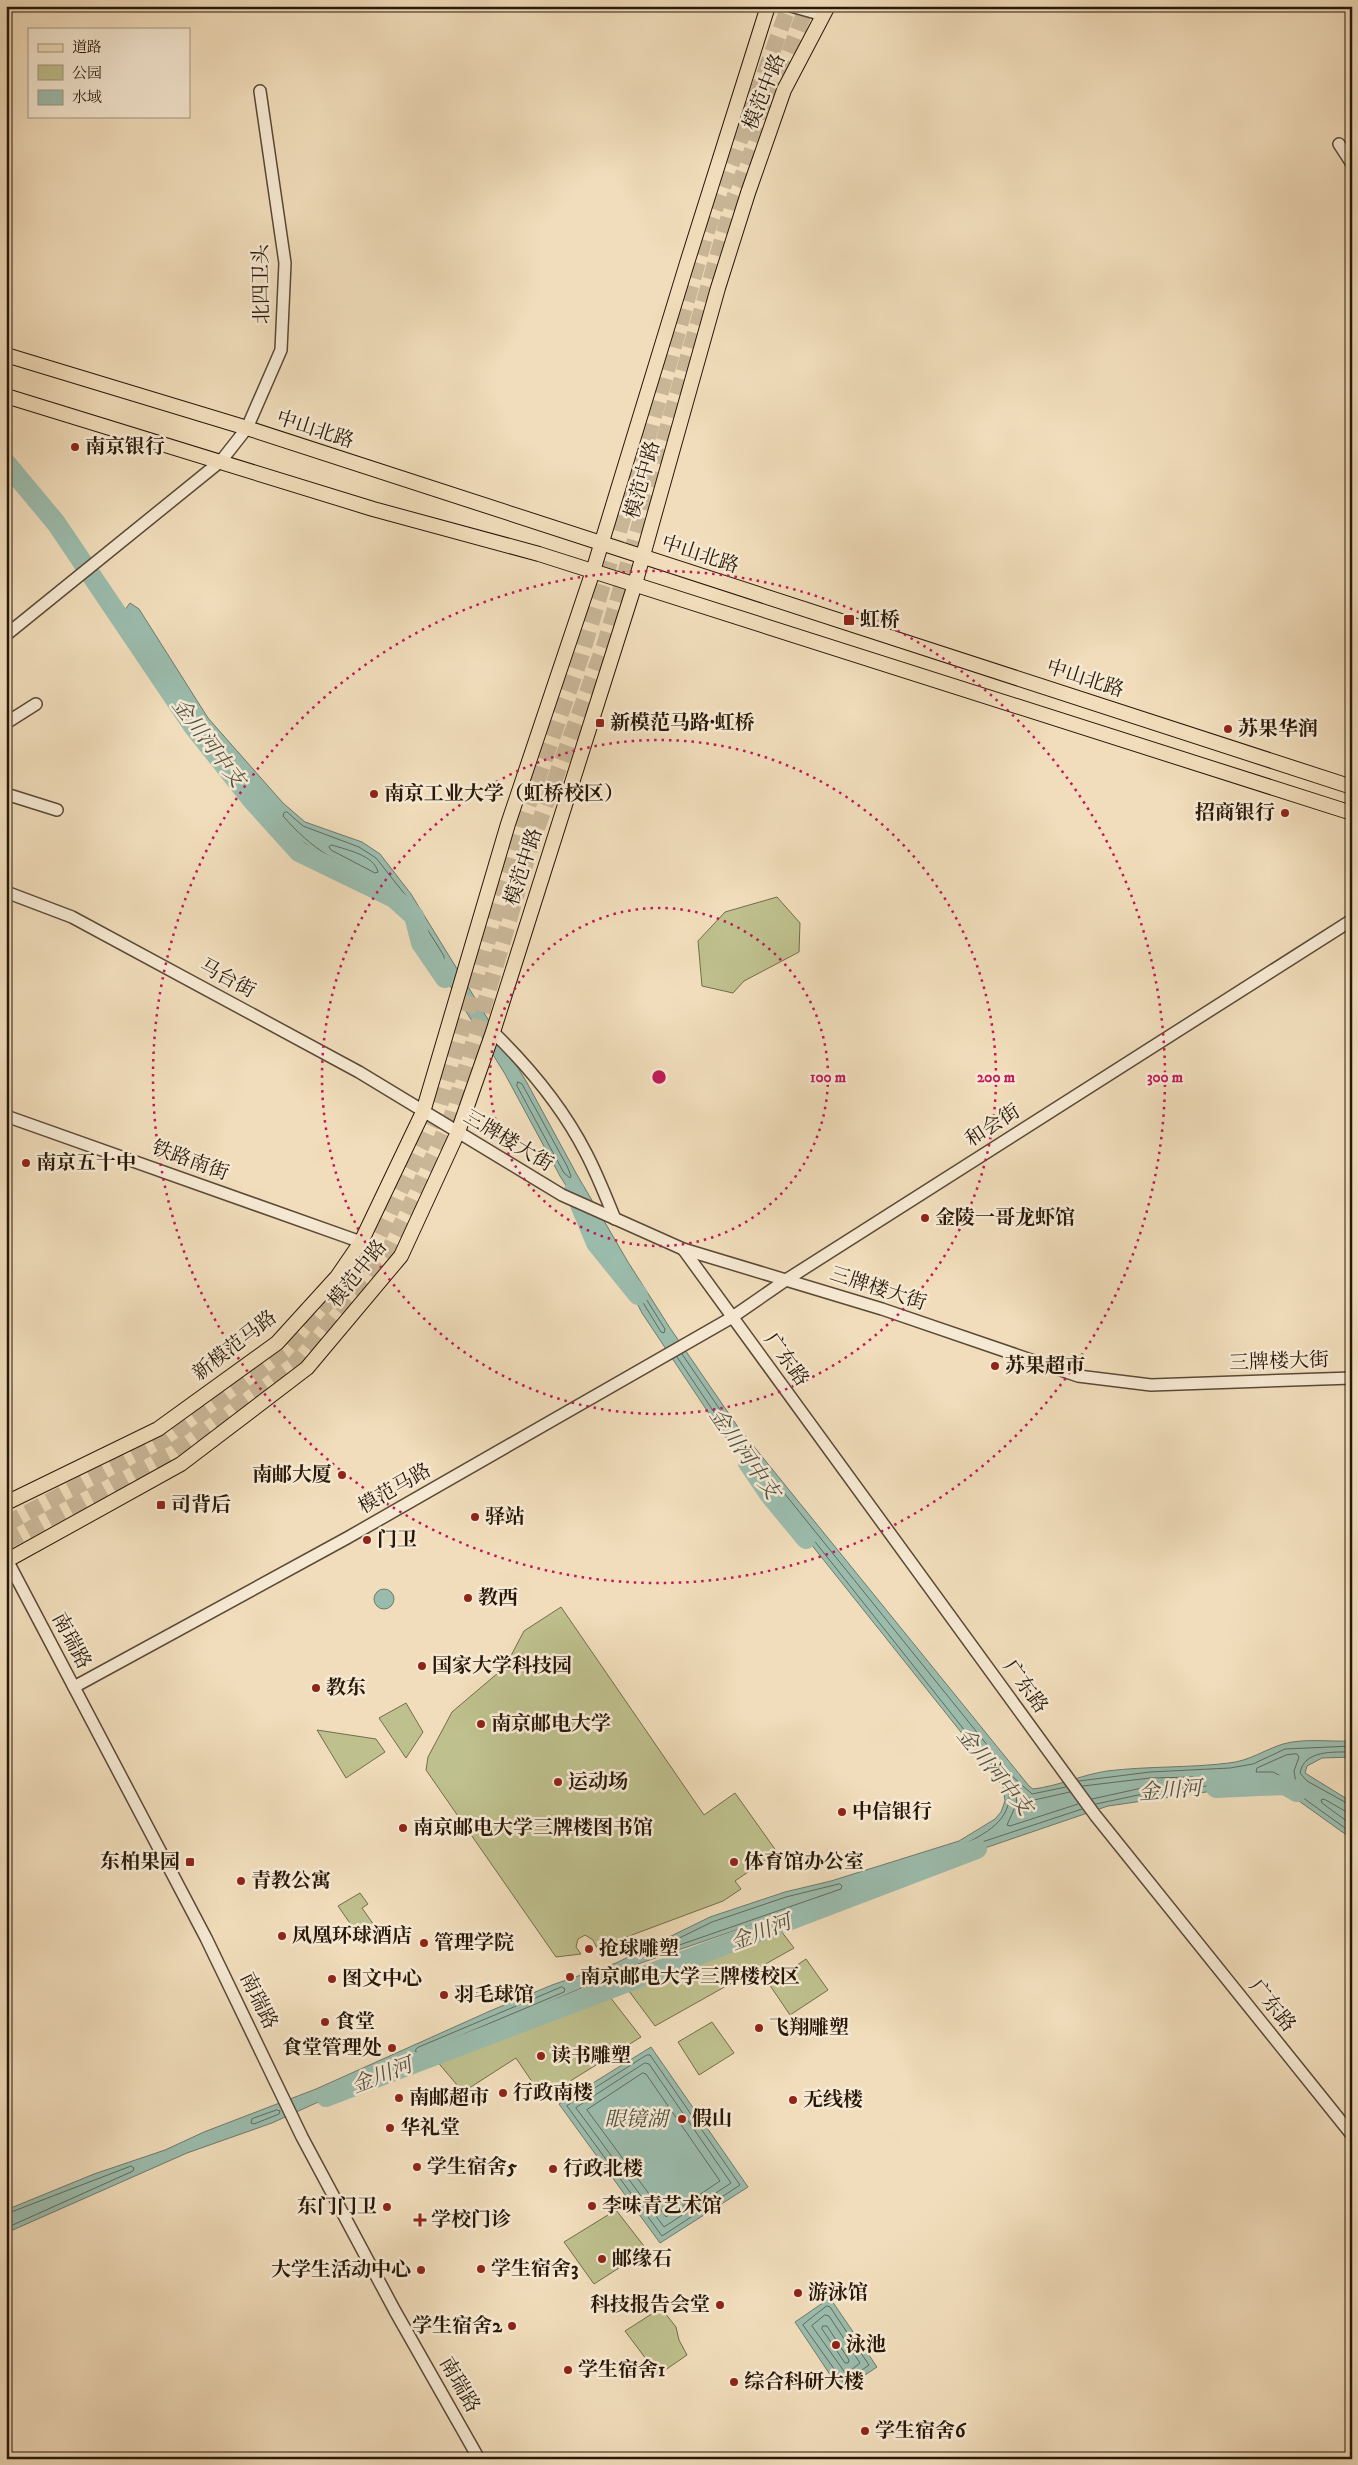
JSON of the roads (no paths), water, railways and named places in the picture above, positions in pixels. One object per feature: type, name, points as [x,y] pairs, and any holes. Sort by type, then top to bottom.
[{"type":"main road","name":"模范中路","points":[[424,1112],[508,824],[593,572],[768,6]]},
{"type":"main road","name":"模范中路","points":[[7,1560],[181,1464],[307,1368],[401,1256],[458,1132],[493,1032],[642,558],[718,288],[748,193],[784,90],[822,9]]},
{"type":"main road","name":"中山北路","points":[[6,355],[247,428],[642,558],[1352,787]]},
{"type":"main road","points":[[6,396],[372,509],[539,554],[1352,813]]},
{"type":"main road","name":"新模范马路","points":[[6,1503],[158,1429],[277,1343],[338,1277],[361,1242],[424,1112]]},
{"type":"street","points":[[791,6],[822,9]]},
{"type":"street","name":"北四卫头","points":[[6,635],[221,461],[247,428],[281,350],[285,263],[260,91]]},
{"type":"street","points":[[1338,144],[1352,164]]},
{"type":"street","points":[[6,723],[36,704]]},
{"type":"street","points":[[6,794],[57,810]]},
{"type":"street","name":"马台街","points":[[6,892],[72,917],[359,1072],[424,1112]]},
{"type":"street","name":"和会街","points":[[732,1318],[786,1280],[1352,920]]},
{"type":"street","points":[[493,1032],[519,1057],[565,1117],[586,1153],[616,1219]]},
{"type":"street","name":"三牌楼大街","points":[[424,1112],[562,1196],[683,1249],[882,1309],[1078,1376],[1151,1385],[1352,1378]]},
{"type":"street","name":"铁路南街","points":[[6,1116],[361,1242]]},
{"type":"street","name":"广东路","points":[[683,1249],[1095,1815],[1352,2134]]},
{"type":"street","name":"模范马路","points":[[74,1687],[347,1538],[732,1318]]},
{"type":"street","name":"南瑞路","points":[[7,1560],[206,1938],[302,2137],[395,2311],[479,2459]]},
{"type":"water","points":[[130,603],[139,609],[208,718],[283,803],[305,822],[362,842],[380,854],[411,894],[526,1081],[576,1173],[628,1262],[670,1328],[738,1427],[1029,1786],[1033,1789],[1043,1788],[1107,1771],[1236,1762],[1291,1742],[1352,1741],[1352,1757],[1322,1758],[1307,1766],[1305,1773],[1352,1802],[1352,1839],[1299,1801],[1269,1783],[1108,1806],[938,1864],[883,1879],[638,1964],[380,2074],[272,2123],[187,2153],[6,2233],[6,2210],[94,2174],[165,2150],[204,2132],[316,2089],[490,2011],[552,1985],[616,1963],[710,1917],[785,1892],[831,1881],[959,1841],[995,1819],[1001,1812],[1005,1801],[1003,1787],[984,1761],[720,1430],[642,1313],[625,1280],[560,1176],[505,1074],[404,912],[374,886],[325,859],[292,833],[208,736],[147,650],[124,611]]},
{"type":"water","points":[[384,1589],[391,1592],[394,1599],[391,1606],[384,1609],[377,1606],[374,1599],[377,1592]]},
{"type":"water","name":"眼镜湖","points":[[651,2047],[748,2187],[660,2243],[559,2104]]},
{"type":"water","name":"泳池","points":[[830,2298],[877,2367],[841,2391],[795,2322]]},
{"type":"waterway","name":"金川河中支","points":[[6,463],[56,523],[193,726],[252,800],[299,852],[394,898],[414,916],[421,943],[445,978]]},
{"type":"waterway","name":"金川河中支","points":[[574,1190],[596,1243],[638,1295]]},
{"type":"waterway","name":"金川河中支","points":[[748,1463],[769,1494],[806,1539]]},
{"type":"waterway","name":"金川河","points":[[1216,1788],[1285,1785],[1297,1792]]},
{"type":"waterway","name":"金川河","points":[[326,2097],[977,1849]]},
{"type":"tunnel","points":[[6,1524],[168,1438],[225,1397],[286,1351],[373,1249],[439,1109],[522,823],[581,657],[650,430],[706,234],[789,6]]},
{"type":"tunnel","points":[[6,1542],[169,1454],[295,1363],[388,1252],[451,1118],[532,842],[605,643],[735,195],[807,6]]},
{"type":"place","name":"南京银行","points":[[75,447]]},
{"type":"place","name":"虹桥","points":[[849,620]]},
{"type":"place","name":"新模范马路·虹桥","points":[[600,723]]},
{"type":"place","name":"苏果华润","points":[[1228,729]]},
{"type":"place","name":"南京工业大学（虹桥校区）","points":[[374,794]]},
{"type":"place","name":"招商银行","points":[[1285,813]]},
{"type":"place","name":"南京五十中","points":[[26,1163]]},
{"type":"place","name":"金陵一哥龙虾馆","points":[[925,1218]]},
{"type":"place","name":"苏果超市","points":[[995,1366]]},
{"type":"place","name":"南邮大厦","points":[[342,1475]]},
{"type":"place","name":"司背后","points":[[161,1505]]},
{"type":"place","name":"驿站","points":[[475,1517]]},
{"type":"place","name":"门卫","points":[[367,1540]]},
{"type":"place","name":"教西","points":[[468,1598]]},
{"type":"place","name":"国家大学科技园","points":[[422,1666]]},
{"type":"place","name":"教东","points":[[316,1688]]},
{"type":"place","name":"南京邮电大学","points":[[481,1724]]},
{"type":"place","name":"运动场","points":[[558,1782]]},
{"type":"place","name":"中信银行","points":[[842,1812]]},
{"type":"place","name":"南京邮电大学三牌楼图书馆","points":[[403,1828]]},
{"type":"place","name":"东柏果园","points":[[190,1862]]},
{"type":"place","name":"体育馆办公室","points":[[734,1862]]},
{"type":"place","name":"青教公寓","points":[[241,1881]]},
{"type":"place","name":"凤凰环球酒店","points":[[282,1936]]},
{"type":"place","name":"管理学院","points":[[424,1943]]},
{"type":"place","name":"抢球雕塑","points":[[589,1949]]},
{"type":"place","name":"南京邮电大学三牌楼校区","points":[[570,1977]]},
{"type":"place","name":"图文中心","points":[[332,1979]]},
{"type":"place","name":"羽毛球馆","points":[[444,1995]]},
{"type":"place","name":"食堂","points":[[325,2022]]},
{"type":"place","name":"飞翔雕塑","points":[[759,2028]]},
{"type":"place","name":"食堂管理处","points":[[392,2048]]},
{"type":"place","name":"读书雕塑","points":[[541,2056]]},
{"type":"place","name":"行政南楼","points":[[503,2093]]},
{"type":"place","name":"南邮超市","points":[[399,2098]]},
{"type":"place","name":"无线楼","points":[[793,2100]]},
{"type":"place","name":"假山","points":[[682,2119]]},
{"type":"place","name":"华礼堂","points":[[390,2128]]},
{"type":"place","name":"学生宿舍5","points":[[417,2167]]},
{"type":"place","name":"行政北楼","points":[[553,2169]]},
{"type":"place","name":"李味青艺术馆","points":[[592,2206]]},
{"type":"place","name":"东门门卫","points":[[387,2207]]},
{"type":"place","name":"学校门诊","points":[[420,2220]]},
{"type":"place","name":"邮缘石","points":[[602,2259]]},
{"type":"place","name":"学生宿舍3","points":[[481,2269]]},
{"type":"place","name":"大学生活动中心","points":[[421,2270]]},
{"type":"place","name":"游泳馆","points":[[798,2293]]},
{"type":"place","name":"科技报告会堂","points":[[720,2305]]},
{"type":"place","name":"学生宿舍2","points":[[512,2326]]},
{"type":"place","name":"泳池","points":[[836,2345]]},
{"type":"place","name":"学生宿舍1","points":[[568,2370]]},
{"type":"place","name":"综合科研大楼","points":[[734,2382]]},
{"type":"place","name":"学生宿舍6","points":[[865,2431]]}]
